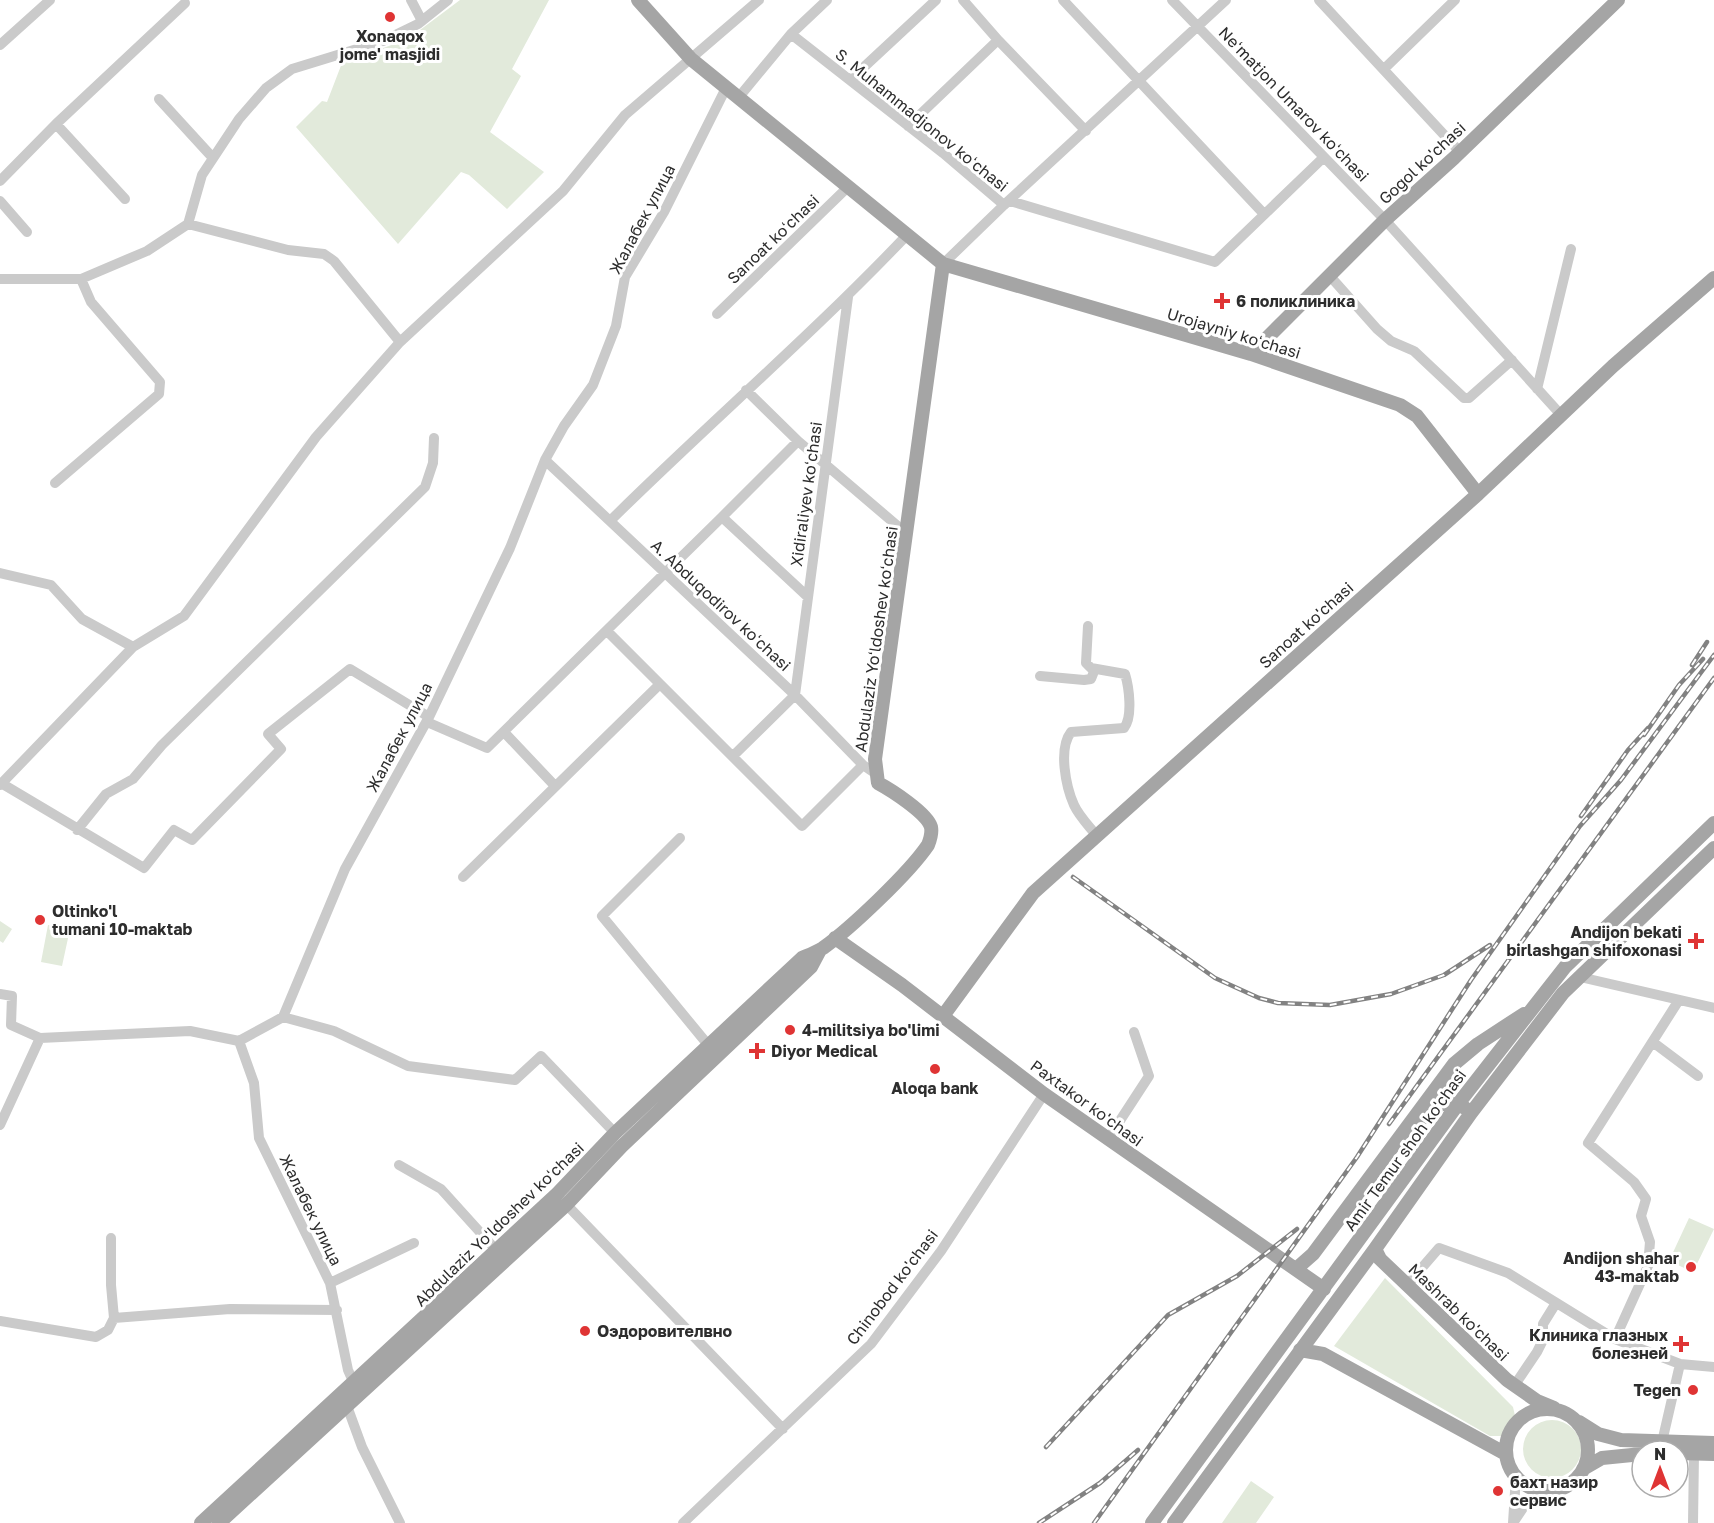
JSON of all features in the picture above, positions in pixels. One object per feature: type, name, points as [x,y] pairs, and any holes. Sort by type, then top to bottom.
[{"type":"main road","points":[[638,0],[691,59],[943,264]]},
{"type":"main road","name":"Gogol ko'chasi","points":[[1251,354],[1385,220],[1460,152],[1616,1]]},
{"type":"main road","name":"Urоjayniy koʻchasi","points":[[943,264],[1251,354],[1400,405],[1418,416],[1478,494]]},
{"type":"main road","name":"Abdulaziz Yoʻldoshev koʻchasi","points":[[201,1523],[357,1390],[622,1146],[696,1067],[709,1046],[802,958],[820,950],[836,938],[895,882],[927,845],[931,835],[928,821],[897,794],[878,783],[875,759],[943,264]]},
{"type":"main road","name":"Sanoat ko'chasi","points":[[943,1016],[1033,893],[1478,494],[1613,366],[1714,278]]},
{"type":"main road","name":"Amir Temur shoh ko'chasi","points":[[1152,1523],[1458,1104],[1565,967],[1714,823]]},
{"type":"main road","name":"Amir Temur shoh ko'chasi","points":[[1174,1523],[1375,1249],[1471,1113],[1563,993],[1707,862],[1714,848]]},
{"type":"main road","name":"Paxtakor ko'chasi","points":[[836,938],[943,1016],[1044,1094],[1324,1289]]},
{"type":"main road","name":"Abdulaziz Yoʻldoshev koʻchasi","points":[[357,1390],[497,1251],[561,1200],[615,1134],[811,967],[820,950]]},
{"type":"main road","points":[[1296,1269],[1313,1254],[1454,1064],[1478,1044],[1532,1010]]},
{"type":"main road","points":[[1296,1269],[1314,1263],[1428,1112],[1446,1103],[1458,1104],[1471,1113]]},
{"type":"main road","name":"Mashrab ko'chasi","points":[[1375,1249],[1380,1259],[1514,1386],[1537,1401],[1609,1438],[1630,1440]]},
{"type":"main road","points":[[1300,1350],[1323,1354],[1506,1454]]},
{"type":"main road","name":"Abdulaziz Yoʻldoshev koʻchasi","points":[[219,1523],[343,1402]]},
{"type":"main road","points":[[1558,1410],[1545,1408],[1532,1411],[1520,1418],[1509,1434],[1506,1454],[1516,1476],[1524,1484],[1544,1491],[1566,1486],[1583,1469],[1602,1458],[1630,1455]]},
{"type":"main road","points":[[1575,1420],[1583,1430],[1587,1443],[1587,1456],[1583,1469]]},
{"type":"main road","name":"Mashrab ko'chasi","points":[[1690,1443],[1714,1443]]},
{"type":"main road","points":[[1690,1454],[1714,1454]]},
{"type":"street","points":[[0,45],[50,0]]},
{"type":"street","points":[[411,0],[422,21]]},
{"type":"street","points":[[0,279],[81,279],[147,251],[188,224],[202,175],[213,158],[253,102],[292,69],[384,41],[422,21],[448,0]]},
{"type":"street","points":[[759,0],[625,115],[563,191],[400,342],[316,437],[184,616],[133,647],[1,784],[144,868],[174,830],[192,840],[281,749],[268,734],[350,669],[428,719],[487,748],[798,441]]},
{"type":"street","points":[[739,97],[791,34],[827,0]]},
{"type":"street","points":[[850,80],[936,0]]},
{"type":"street","points":[[963,0],[998,40],[1086,131]]},
{"type":"street","points":[[1062,0],[1264,214]]},
{"type":"street","name":"Neʻmatjon Umarov koʻchasi","points":[[1172,0],[1385,220],[1562,416]]},
{"type":"street","name":"S. Muhammadjonov koʻchasi","points":[[791,34],[1007,203],[1226,0]]},
{"type":"street","points":[[1319,0],[1385,68],[1460,152]]},
{"type":"street","points":[[1385,68],[1455,0]]},
{"type":"street","points":[[0,181],[56,124],[185,3]]},
{"type":"street","points":[[908,126],[998,40]]},
{"type":"street","name":"Жалабек улица","points":[[283,1017],[345,869],[428,719],[510,548],[545,460],[564,426],[593,385],[616,326],[625,277],[664,212],[726,88]]},
{"type":"street","points":[[159,99],[213,158]]},
{"type":"street","points":[[56,124],[125,199]]},
{"type":"street","points":[[943,264],[1007,203],[1213,262],[1324,157]]},
{"type":"street","name":"Sanoat koʻchasi","points":[[717,314],[849,186]]},
{"type":"street","points":[[0,201],[27,232]]},
{"type":"street","points":[[188,224],[288,250],[324,254],[334,261],[400,342]]},
{"type":"street","points":[[611,520],[746,390],[848,297],[907,236]]},
{"type":"street","points":[[1537,388],[1571,249]]},
{"type":"street","points":[[1329,275],[1377,329],[1391,341],[1414,351],[1464,398],[1469,398],[1512,360]]},
{"type":"street","points":[[55,483],[159,394],[160,382],[91,302],[81,279]]},
{"type":"street","name":"Xidiraliyev koʻchasi","points":[[795,694],[848,297]]},
{"type":"street","points":[[746,390],[798,441],[907,534]]},
{"type":"street","points":[[77,830],[106,794],[133,779],[162,745],[425,487],[433,464],[434,438]]},
{"type":"street","name":"A. Abduqodirov koʻchasi","points":[[545,460],[611,520],[663,574],[795,694],[863,765],[876,774]]},
{"type":"street","points":[[722,517],[808,597]]},
{"type":"street","points":[[0,573],[51,585],[82,619],[133,647]]},
{"type":"street","points":[[1088,626],[1086,663],[1095,669],[1125,674],[1129,720],[1124,728],[1071,732],[1069,735],[1065,761],[1068,789],[1075,807],[1096,835]]},
{"type":"street","points":[[607,631],[734,755],[802,826],[863,765]]},
{"type":"street","points":[[1040,675],[1084,680],[1091,679],[1095,669]]},
{"type":"street","points":[[463,877],[660,684]]},
{"type":"street","points":[[734,755],[795,694]]},
{"type":"street","points":[[504,732],[555,786]]},
{"type":"street","points":[[680,838],[602,916],[709,1046]]},
{"type":"street","points":[[1580,977],[1714,1008]]},
{"type":"street","points":[[0,994],[12,996],[11,1025],[40,1038],[190,1031],[239,1041],[283,1017],[334,1031],[408,1066],[515,1080],[541,1056],[615,1134]]},
{"type":"street","points":[[1616,1339],[1648,1266],[1650,1242],[1641,1216],[1646,1199],[1634,1182],[1588,1143],[1679,1000]]},
{"type":"street","points":[[1108,1139],[1149,1076],[1134,1032]]},
{"type":"street","points":[[0,1125],[40,1038]]},
{"type":"street","name":"Жалабек улица","points":[[239,1041],[254,1083],[259,1138],[330,1283],[348,1370],[357,1390]]},
{"type":"street","points":[[1653,1043],[1698,1076]]},
{"type":"street","name":"Chinobod ko'chasi","points":[[683,1523],[874,1340],[940,1251],[1044,1094]]},
{"type":"street","points":[[399,1165],[441,1189],[497,1251]]},
{"type":"street","points":[[561,1200],[783,1429]]},
{"type":"street","points":[[0,1321],[96,1337],[108,1330],[114,1318],[111,1238]]},
{"type":"street","points":[[330,1283],[414,1243]]},
{"type":"street","points":[[1407,1285],[1439,1248],[1508,1273],[1616,1339],[1680,1364],[1714,1367]]},
{"type":"street","points":[[1514,1386],[1537,1352],[1543,1340],[1543,1323],[1556,1304]]},
{"type":"street","points":[[114,1318],[230,1309],[337,1310]]},
{"type":"street","points":[[1663,1439],[1680,1364]]},
{"type":"street","points":[[343,1402],[362,1447],[400,1523]]},
{"type":"street","points":[[1693,1523],[1694,1454]]},
{"type":"street","points":[[1514,1523],[1516,1476]]},
{"type":"street","points":[[1514,1523],[1525,1505],[1544,1491]]},
{"type":"green space","points":[[460,0],[549,0],[512,69],[521,76],[490,132],[544,172],[507,209],[469,175],[461,172],[398,244],[296,127],[322,101],[327,102],[342,63],[408,39]]},
{"type":"green space","points":[[0,921],[12,929],[3,943],[0,941]]},
{"type":"green space","points":[[48,925],[70,929],[62,966],[41,962]]},
{"type":"green space","points":[[1689,1218],[1714,1229],[1693,1272],[1669,1261]]},
{"type":"green space","points":[[1385,1278],[1513,1407],[1516,1420],[1505,1436],[1490,1436],[1334,1346]]},
{"type":"green space","points":[[1552,1420],[1563,1422],[1576,1433],[1581,1449],[1579,1460],[1568,1473],[1552,1478],[1541,1476],[1528,1465],[1523,1449],[1525,1438],[1536,1425]]},
{"type":"green space","points":[[1251,1481],[1274,1497],[1256,1523],[1222,1523]]},
{"type":"railway","points":[[1692,665],[1707,642]]},
{"type":"railway","points":[[1094,1523],[1357,1157],[1471,980],[1580,826],[1621,780],[1714,655]]},
{"type":"railway","points":[[1644,735],[1679,685],[1703,659]]},
{"type":"railway","points":[[1389,1124],[1714,678]]},
{"type":"railway","points":[[1581,816],[1628,750],[1648,728]]},
{"type":"railway","points":[[1073,877],[1215,978],[1259,998],[1278,1003],[1330,1005],[1391,994],[1444,975],[1490,945]]},
{"type":"railway","points":[[1046,1447],[1168,1315],[1237,1276],[1297,1229]]},
{"type":"railway","points":[[1039,1523],[1100,1483],[1138,1450]]},
{"type":"place","name":"Xonaqox jome' masjidi","points":[[390,17]]},
{"type":"place","name":"6 поликлиника","points":[[1222,301]]},
{"type":"place","name":"Oltinko'l tumani 10-maktab","points":[[40,920]]},
{"type":"place","name":"Аndijon bekati birlashgan shifoxonasi","points":[[1696,941]]},
{"type":"place","name":"4-militsiya bo'limi","points":[[790,1030]]},
{"type":"place","name":"Diyor Medical","points":[[757,1051]]},
{"type":"place","name":"Aloqa bank","points":[[935,1069]]},
{"type":"place","name":"Andijon shahar 43-maktab","points":[[1691,1267]]},
{"type":"place","name":"Оэдоровителвно","points":[[585,1331]]},
{"type":"place","name":"Клиника глазных болезней","points":[[1681,1344]]},
{"type":"place","name":"Tegen","points":[[1693,1390]]},
{"type":"place","name":"бахт назир сервис","points":[[1498,1491]]}]
